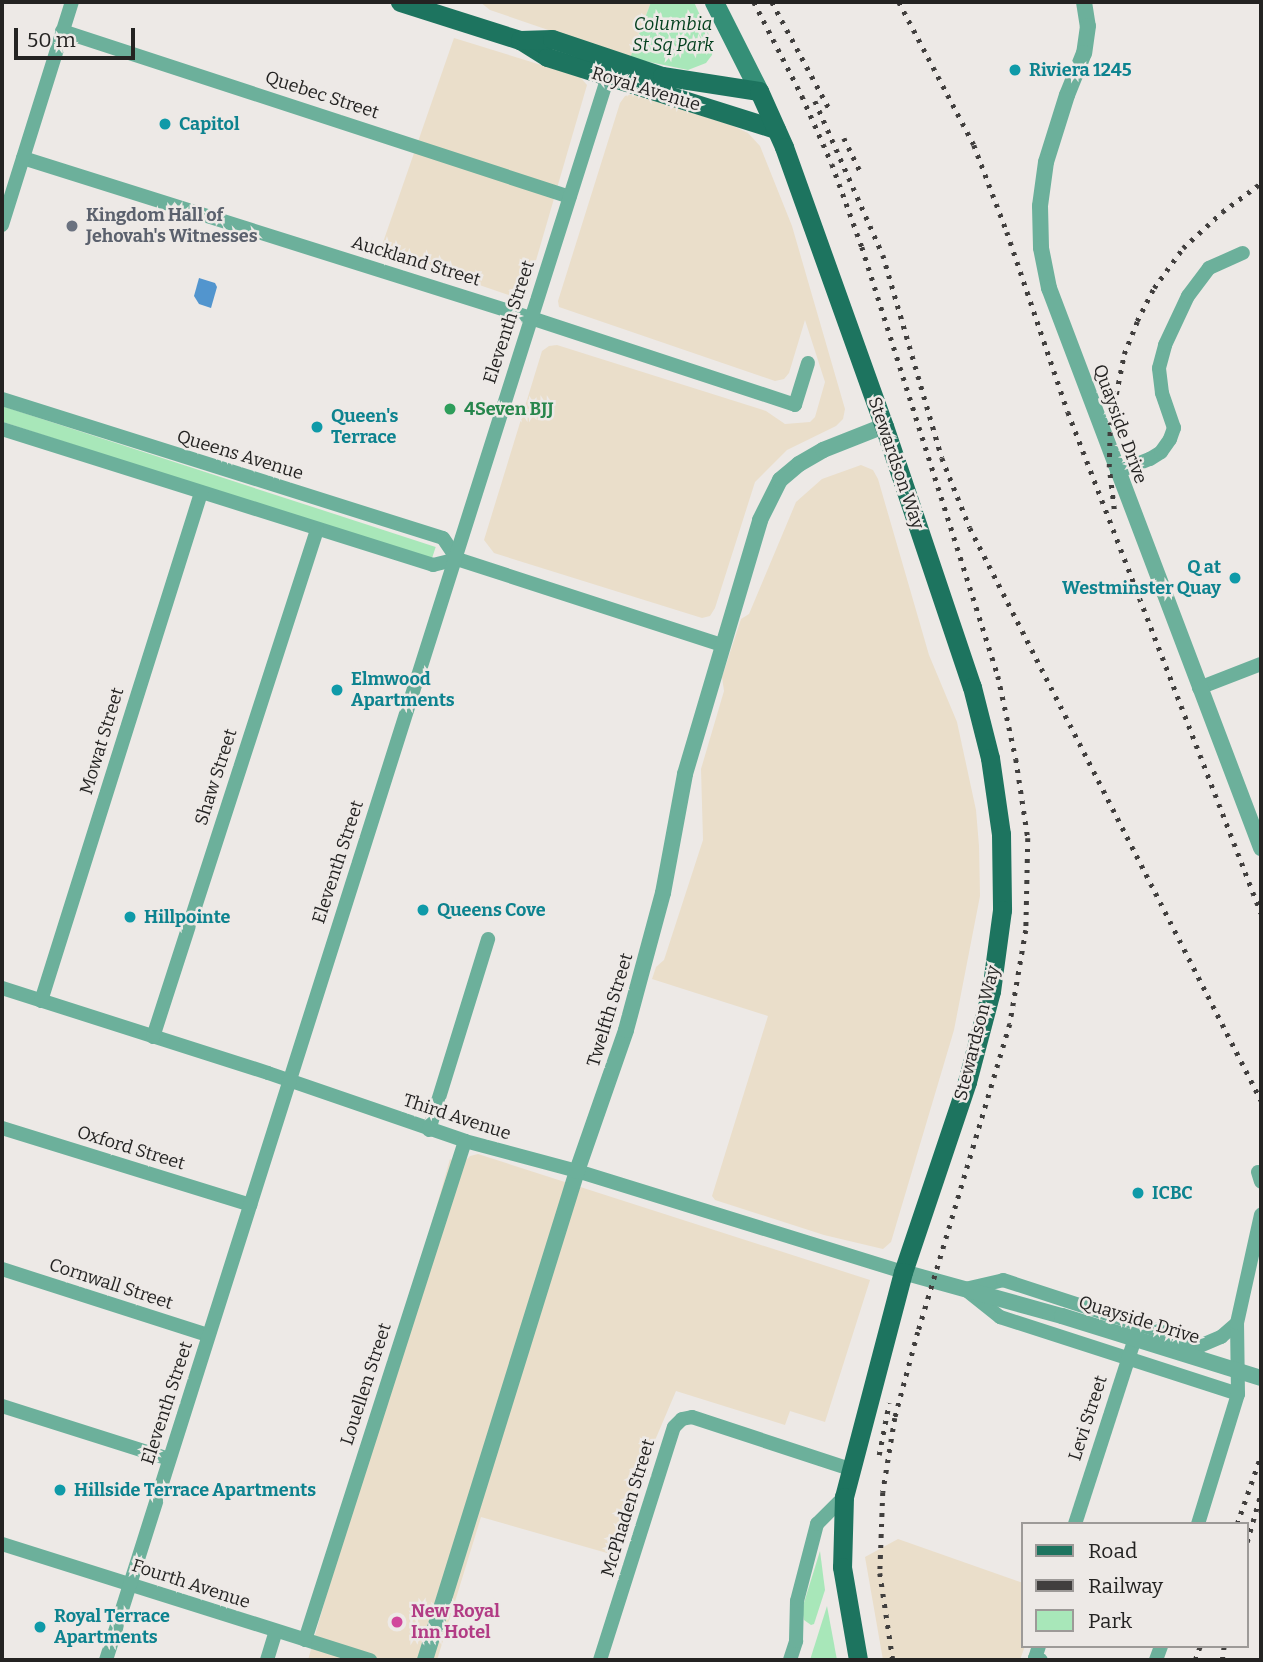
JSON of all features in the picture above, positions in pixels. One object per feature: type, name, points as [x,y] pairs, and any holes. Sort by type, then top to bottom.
[{"type":"main road","name":"Royal Avenue","points":[[400,2],[520,40],[547,57],[776,129]]},
{"type":"main road","points":[[714,2],[759,91]]},
{"type":"main road","name":"Royal Avenue","points":[[520,40],[552,39],[662,76],[759,91]]},
{"type":"main road","name":"Stewardson Way","points":[[759,91],[776,129],[884,426],[972,687],[990,758],[1001,834],[1002,910],[991,990],[967,1082],[903,1272],[844,1497],[842,1567],[858,1660]]},
{"type":"street","points":[[2,225],[72,2]]},
{"type":"street","name":"Quayside Drive","points":[[1084,2],[1088,26],[1084,53],[1067,95],[1046,162],[1040,206],[1041,248],[1049,288],[1261,848]]},
{"type":"street","name":"Quebec Street","points":[[62,31],[569,197]]},
{"type":"street","name":"Eleventh Street","points":[[106,1660],[608,77]]},
{"type":"street","name":"Auckland Street","points":[[23,158],[531,318],[796,405],[808,363]]},
{"type":"street","points":[[1117,472],[1150,459],[1161,452],[1170,439],[1174,428],[1162,393],[1159,368],[1165,345],[1188,296],[1209,268],[1243,253]]},
{"type":"street","name":"Queens Avenue","points":[[2,399],[443,538],[457,559]]},
{"type":"street","name":"Twelfth Street","points":[[425,1660],[578,1171],[629,1018],[663,893],[685,774],[760,520],[780,480],[811,456],[884,426]]},
{"type":"street","name":"Queens Avenue","points":[[2,429],[433,565],[457,559],[721,645]]},
{"type":"street","name":"Mowat Street","points":[[41,1001],[201,493]]},
{"type":"street","name":"Shaw Street","points":[[153,1037],[317,530]]},
{"type":"street","points":[[1199,688],[1261,663]]},
{"type":"street","points":[[429,1129],[488,939]]},
{"type":"street","name":"Third Avenue","points":[[2,988],[289,1080],[465,1141],[578,1171],[903,1272]]},
{"type":"street","name":"Oxford Street","points":[[2,1128],[250,1205]]},
{"type":"street","name":"Louellen Street","points":[[305,1640],[465,1141]]},
{"type":"street","points":[[1199,1522],[1238,1394],[1237,1323],[1261,1215]]},
{"type":"street","name":"Cornwall Street","points":[[2,1269],[208,1335]]},
{"type":"street","name":"Quayside Drive","points":[[903,1272],[1004,1298],[1261,1378]]},
{"type":"street","points":[[965,1289],[1003,1280],[1202,1345],[1221,1337],[1237,1323]]},
{"type":"street","points":[[965,1289],[995,1316],[1238,1394]]},
{"type":"street","name":"Levi Street","points":[[1076,1522],[1140,1324]]},
{"type":"street","points":[[2,1406],[169,1459]]},
{"type":"street","name":"McPhaden Street","points":[[600,1660],[674,1427],[682,1419],[692,1417],[850,1468]]},
{"type":"street","points":[[790,1660],[796,1641],[795,1613],[817,1524],[844,1497]]},
{"type":"street","name":"Fourth Avenue","points":[[2,1544],[370,1660]]},
{"type":"street","points":[[267,1660],[276,1631]]},
{"type":"shaded area","points":[[480,2],[651,2],[630,58],[490,10]]},
{"type":"shaded area","points":[[454,38],[580,77],[587,85],[528,288],[517,298],[380,251]]},
{"type":"shaded area","points":[[632,94],[731,125],[748,133],[760,146],[792,226],[845,409],[843,419],[836,426],[787,450],[755,482],[715,608],[710,616],[702,618],[494,553],[484,540],[542,351],[549,346],[557,345],[766,411],[785,424],[810,422],[815,417],[825,382],[805,320],[789,373],[784,379],[775,381],[559,307],[558,301],[620,103],[625,96]]},
{"type":"shaded area","points":[[861,465],[873,470],[878,479],[929,655],[957,722],[976,810],[979,846],[980,896],[954,1030],[891,1242],[883,1249],[824,1235],[715,1200],[712,1196],[768,1016],[652,979],[656,967],[664,960],[703,840],[701,769],[724,691],[722,677],[741,619],[749,614],[796,502],[822,479]]},
{"type":"shaded area","points":[[478,1154],[870,1280],[825,1422],[790,1411],[785,1425],[676,1391],[607,1553],[481,1517],[437,1660],[308,1660],[450,1159],[461,1165],[470,1156]]},
{"type":"shaded area","points":[[898,1539],[1021,1582],[1021,1648],[1024,1648],[1020,1660],[883,1660],[865,1557]]},
{"type":"green space","name":"Columbia St Sq Park","points":[[651,2],[694,2],[713,44],[712,55],[706,63],[688,70],[630,58]]},
{"type":"green space","points":[[2,406],[436,547],[431,561],[2,422]]},
{"type":"green space","points":[[820,1551],[825,1590],[814,1624],[811,1625],[804,1620],[802,1609]]},
{"type":"green space","points":[[827,1606],[837,1660],[810,1660]]},
{"type":"water","points":[[199,278],[215,283],[217,287],[211,308],[199,304],[194,296]]},
{"type":"railway","points":[[754,2],[802,96],[832,164],[862,247],[998,676],[1016,759],[1028,838],[1026,930],[1010,1024],[895,1418],[883,1492],[880,1573],[893,1660]]},
{"type":"railway","points":[[772,2],[830,110]]},
{"type":"railway","points":[[899,2],[974,145],[1007,232],[1068,412],[1261,913]]},
{"type":"railway","points":[[815,101],[883,255],[942,458],[970,528],[1261,1100]]},
{"type":"railway","points":[[844,138],[860,171]]},
{"type":"railway","points":[[1114,509],[1109,467],[1110,425],[1124,354],[1137,321],[1154,288],[1183,248],[1222,212],[1261,183]]},
{"type":"railway","points":[[879,1455],[889,1403]]},
{"type":"railway","points":[[1238,1522],[1261,1455]]},
{"type":"railway","points":[[1249,1535],[1261,1493]]},
{"type":"railway","points":[[1195,1660],[1199,1648]]},
{"type":"railway","points":[[1222,1660],[1224,1648]]},
{"type":"place","name":"Riviera 1245","points":[[1015,70]]},
{"type":"place","name":"Capitol","points":[[165,124]]},
{"type":"place","name":"Kingdom Hall of Jehovah's Witnesses","points":[[72,226]]},
{"type":"place","name":"4Seven BJJ","points":[[450,409]]},
{"type":"place","name":"Queen's Terrace","points":[[317,427]]},
{"type":"place","name":"Q at Westminster Quay","points":[[1235,578]]},
{"type":"place","name":"Elmwood Apartments","points":[[337,690]]},
{"type":"place","name":"Queens Cove","points":[[423,910]]},
{"type":"place","name":"Hillpointe","points":[[130,917]]},
{"type":"place","name":"ICBC","points":[[1138,1193]]},
{"type":"place","name":"Hillside Terrace Apartments","points":[[60,1490]]},
{"type":"place","name":"New Royal Inn Hotel","points":[[397,1622]]},
{"type":"place","name":"Royal Terrace Apartments","points":[[40,1627]]}]
